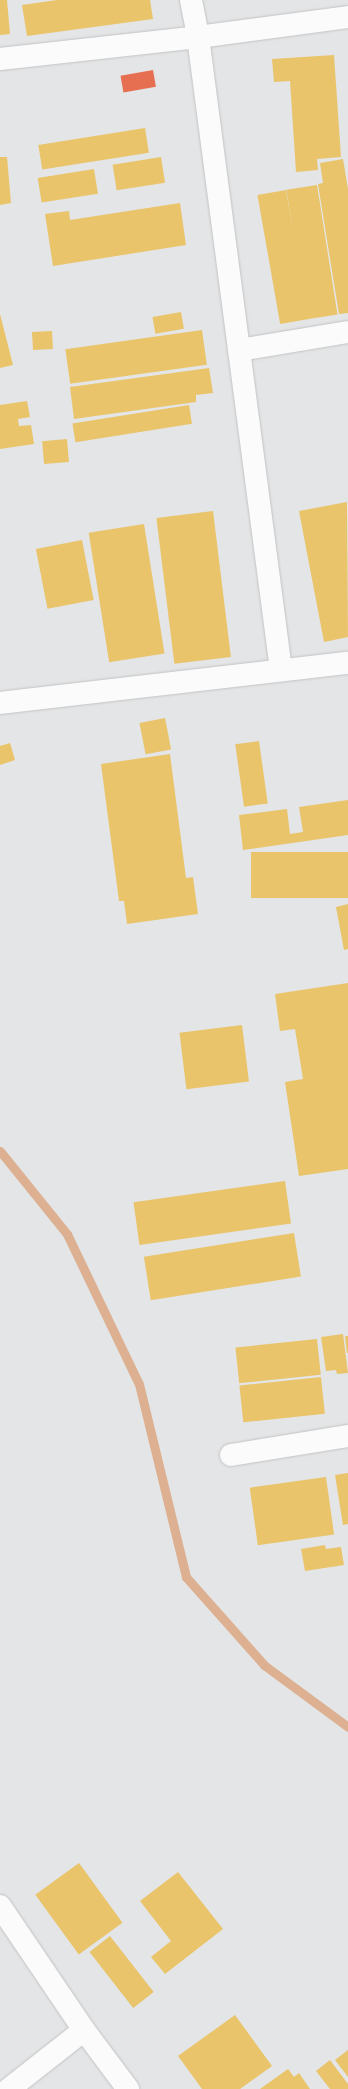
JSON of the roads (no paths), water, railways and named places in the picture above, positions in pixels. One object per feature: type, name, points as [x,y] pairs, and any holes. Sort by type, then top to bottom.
[{"type":"street","points":[[191,0],[198,37],[281,670]]},
{"type":"street","points":[[0,59],[198,37],[348,17]]},
{"type":"street","points":[[239,350],[348,332]]},
{"type":"street","points":[[0,703],[348,663]]},
{"type":"street","points":[[231,1455],[348,1436]]},
{"type":"street","points":[[0,1906],[84,2030],[128,2089]]},
{"type":"street","points":[[9,2089],[84,2030]]},
{"type":"waterway","points":[[0,1151],[67,1234],[139,1384],[186,1577],[264,1665],[348,1727]]}]
